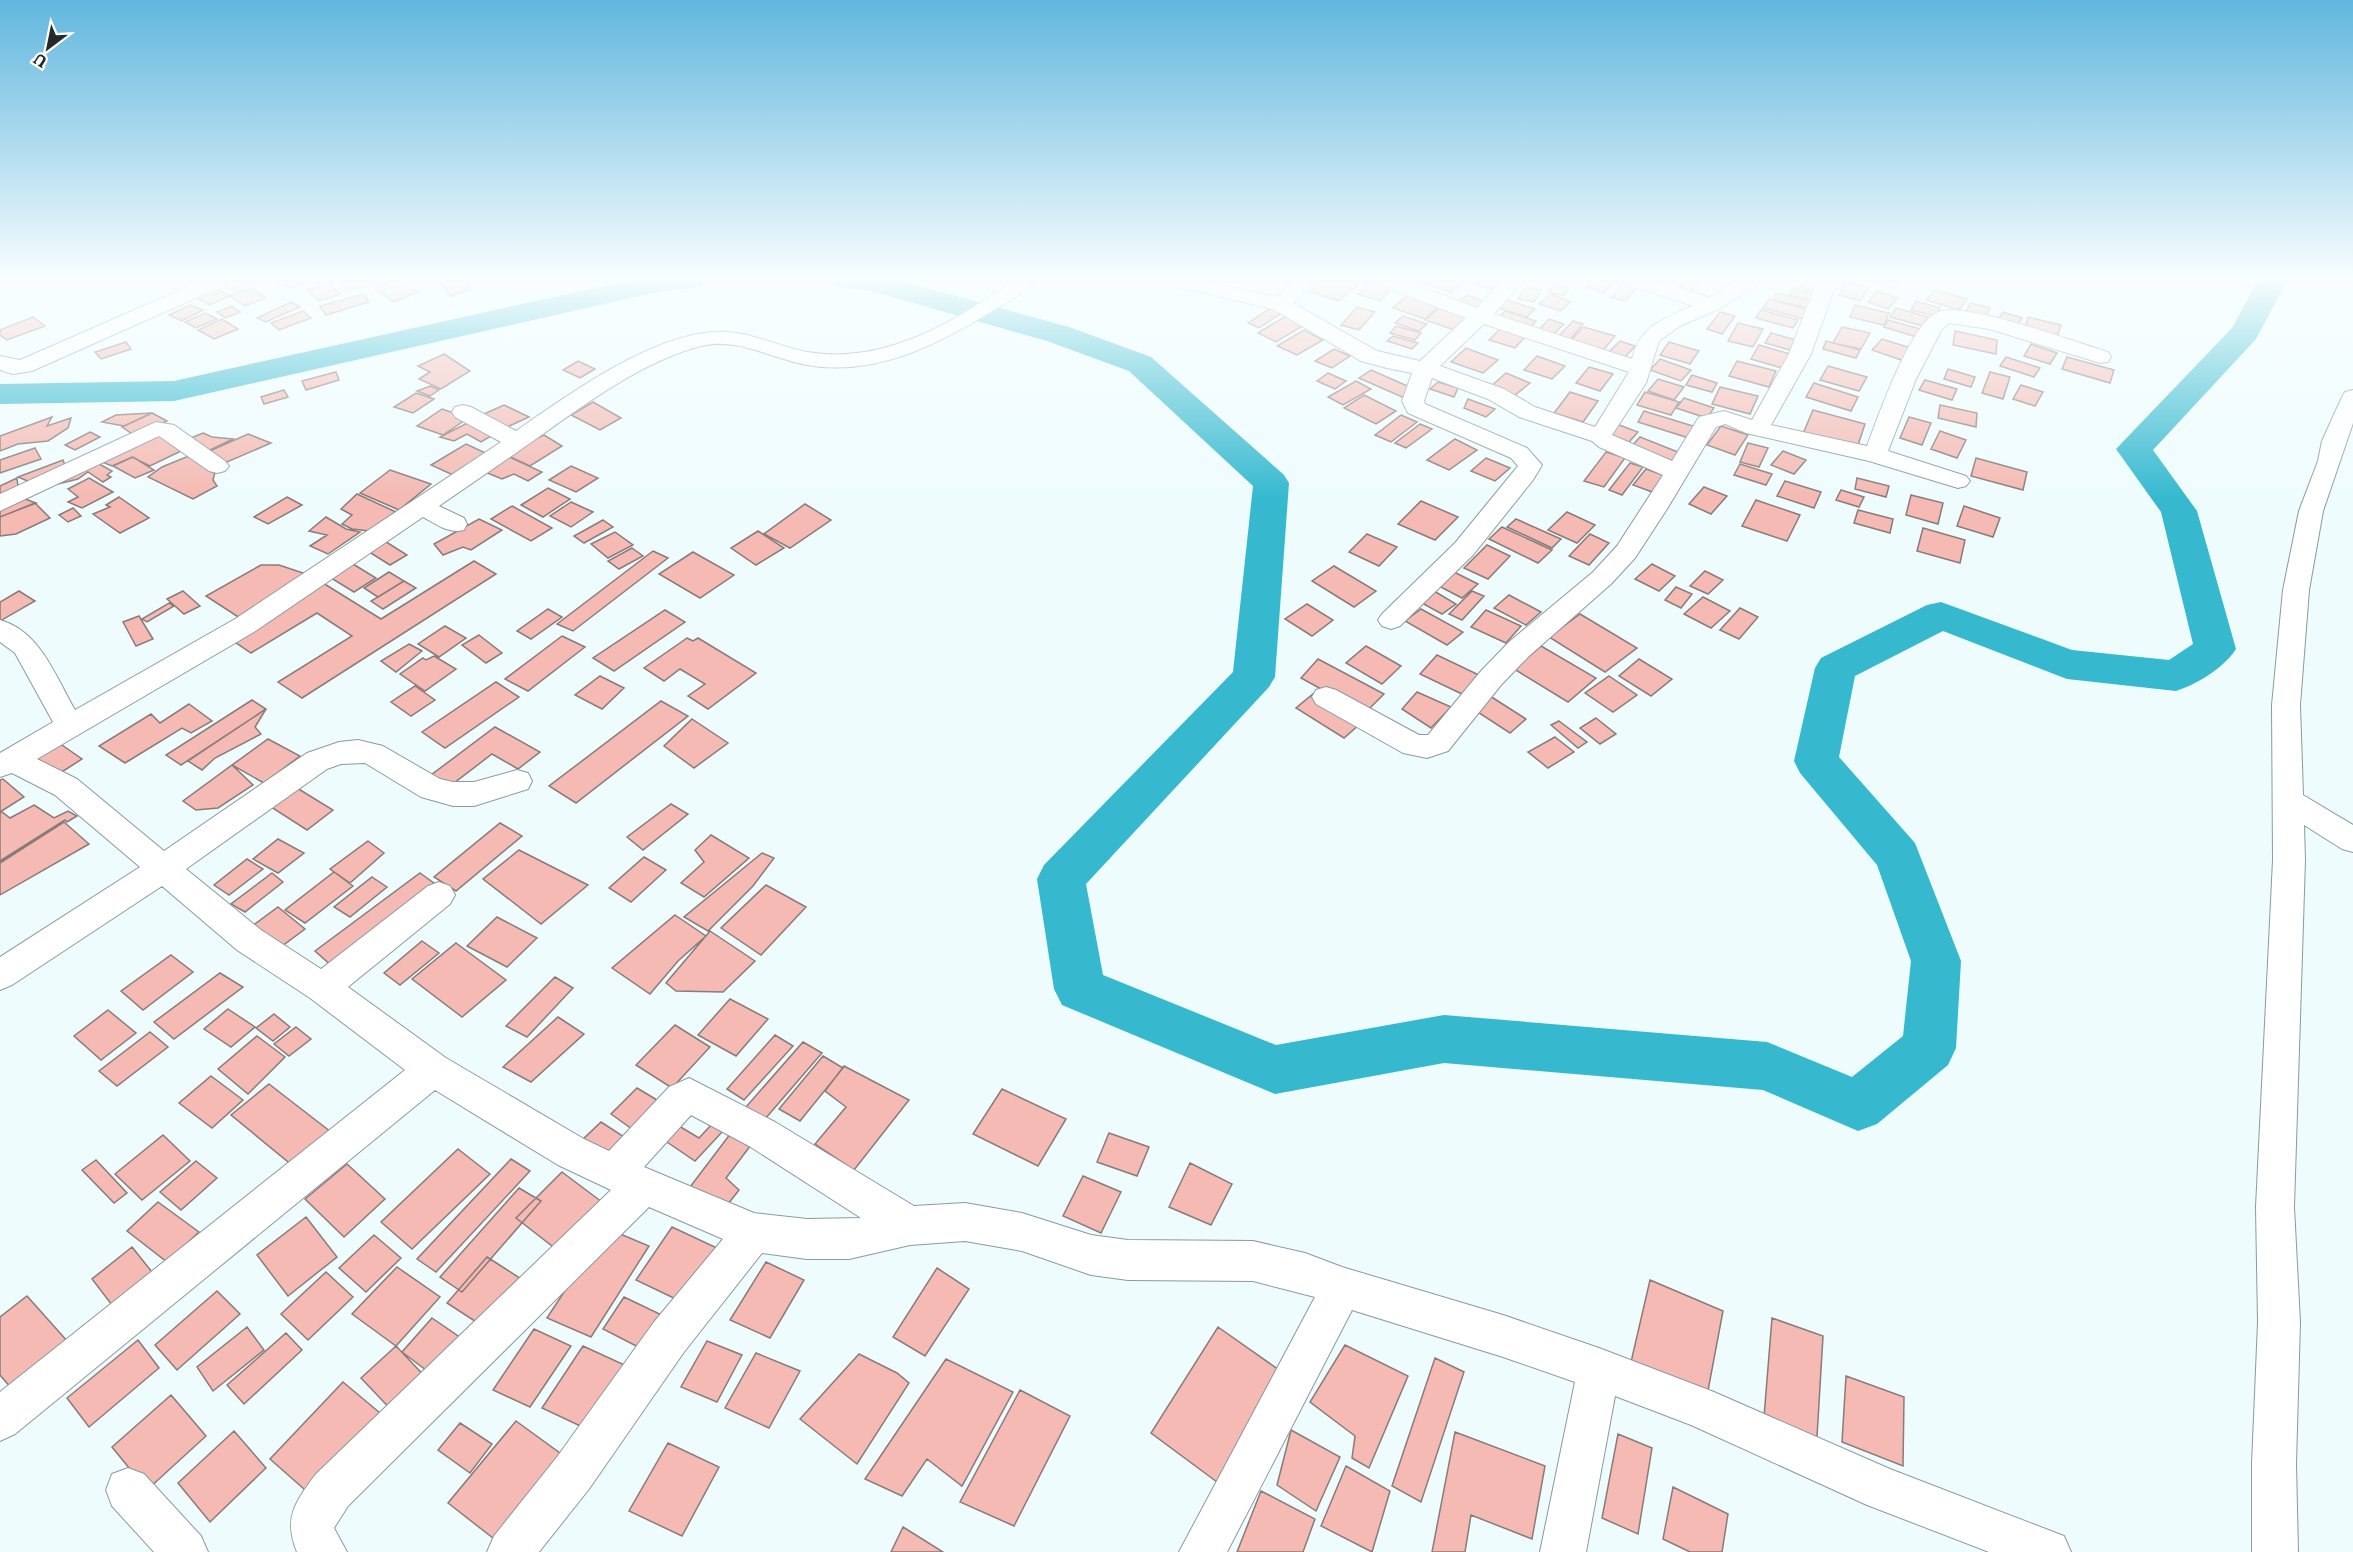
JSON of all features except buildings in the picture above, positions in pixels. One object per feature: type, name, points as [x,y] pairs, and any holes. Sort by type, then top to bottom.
[{"type":"street","points":[[0,362],[9,367],[24,366],[53,353]]},
{"type":"street","points":[[6,763],[69,725],[226,638],[517,441],[627,370],[662,353]]},
{"type":"street","points":[[789,353],[809,359],[863,359],[887,353]]},
{"type":"street","points":[[1365,353],[1387,362],[1425,368],[1496,394],[1535,415],[1600,436],[1607,442],[1677,472]]},
{"type":"street","points":[[1391,620],[1464,549],[1525,475],[1530,465],[1519,453],[1416,408],[1413,401],[1425,368],[1440,353]]},
{"type":"street","points":[[1594,353],[1641,369]]},
{"type":"street","points":[[1600,436],[1635,383],[1644,353]]},
{"type":"street","points":[[1754,428],[1761,423],[1800,353]]},
{"type":"street","points":[[1875,455],[1900,389],[1917,353]]},
{"type":"street","points":[[2088,353],[2100,357]]},
{"type":"street","points":[[2276,1552],[2274,1464],[2279,1322],[2276,1207],[2289,860],[2286,705],[2295,590],[2312,511],[2331,461],[2344,447],[2353,397]]},
{"type":"street","points":[[463,411],[517,441]]},
{"type":"street","points":[[1326,697],[1413,745],[1428,747],[1438,743],[1491,678],[1519,649],[1602,578],[1618,561],[1677,472],[1699,431],[1707,422],[1722,416],[1754,428],[1875,455],[1958,481]]},
{"type":"street","points":[[0,503],[156,429],[166,430],[217,466]]},
{"type":"street","points":[[422,507],[455,524]]},
{"type":"street","points":[[0,629],[25,647],[69,725]]},
{"type":"street","points":[[0,975],[162,869],[317,761],[339,753],[358,751],[373,754],[432,789],[453,794],[474,794],[516,781]]},
{"type":"street","points":[[6,763],[66,787],[249,940],[322,988],[433,1070],[571,1152],[628,1179],[754,1232],[807,1239],[849,1239],[910,1226],[965,1222],[1022,1232],[1091,1255],[1128,1260],[1253,1261],[1305,1274],[1503,1336],[1599,1369],[1699,1407],[1883,1489],[2048,1552]]},
{"type":"street","points":[[2289,801],[2353,840]]},
{"type":"street","points":[[322,988],[439,895]]},
{"type":"street","points":[[0,1419],[433,1070]]},
{"type":"street","points":[[324,1552],[313,1540],[311,1530],[313,1514],[332,1490],[628,1179],[652,1130],[689,1095],[762,1134],[910,1226]]},
{"type":"street","points":[[510,1552],[573,1473],[669,1337],[754,1232]]},
{"type":"street","points":[[1202,1552],[1342,1287]]},
{"type":"street","points":[[1563,1552],[1599,1369]]},
{"type":"street","points":[[128,1490],[185,1552]]},
{"type":"waterway","points":[[0,394],[174,391],[342,353]]},
{"type":"waterway","points":[[1111,353],[1140,364],[1271,483],[1254,677],[1061,879],[1080,989],[1275,1070],[1444,1039],[1767,1066],[1858,1106],[1929,1048],[1936,961],[1898,856],[1816,761],[1836,668],[1941,615],[2067,664],[2176,676],[2215,649],[2179,511],[2134,449],[2225,353]]}]
